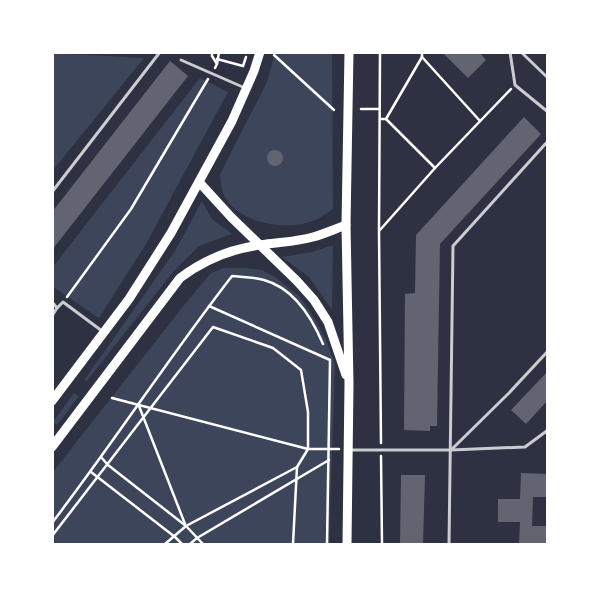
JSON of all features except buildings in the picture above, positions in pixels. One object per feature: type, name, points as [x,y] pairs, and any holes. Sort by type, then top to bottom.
[{"type":"main road","points":[[52,401],[56,389],[104,333],[129,299],[167,240],[232,121],[254,71],[260,52]]},
{"type":"main road","points":[[346,544],[349,384],[346,225],[349,52]]},
{"type":"main road","points":[[199,182],[258,245],[308,294],[328,322],[349,384]]},
{"type":"main road","points":[[52,447],[180,278],[194,267],[210,258],[230,251],[313,237],[346,225]]},
{"type":"lane","points":[[52,192],[160,52]]},
{"type":"lane","points":[[510,52],[515,84],[548,112]]},
{"type":"lane","points":[[521,52],[548,78]]},
{"type":"lane","points":[[181,60],[247,88]]},
{"type":"lane","points":[[449,544],[452,246],[548,141]]},
{"type":"lane","points":[[52,302],[58,308]]},
{"type":"lane","points":[[52,316],[63,302],[104,333]]},
{"type":"lane","points":[[451,450],[509,393],[548,351]]},
{"type":"lane","points":[[348,450],[451,450],[525,446],[548,430]]},
{"type":"path","points":[[212,52],[212,56],[217,64]]},
{"type":"path","points":[[63,302],[131,210],[212,73],[217,64],[219,52]]},
{"type":"path","points":[[217,59],[243,66],[248,52]]},
{"type":"path","points":[[380,52],[379,231],[382,544]]},
{"type":"path","points":[[386,119],[422,54],[480,121]]},
{"type":"path","points":[[274,55],[334,110]]},
{"type":"path","points":[[379,231],[435,168],[515,84]]},
{"type":"path","points":[[361,109],[380,109]]},
{"type":"path","points":[[380,119],[386,119],[435,168]]},
{"type":"path","points":[[52,523],[92,472],[138,405],[232,276],[264,280],[284,290],[299,303],[320,336],[330,360],[328,544]]},
{"type":"path","points":[[209,306],[330,360]]},
{"type":"path","points":[[52,536],[213,327],[273,348],[301,370],[308,412],[308,448],[297,467],[293,544]]},
{"type":"path","points":[[112,398],[149,409],[308,448],[348,450]]},
{"type":"path","points":[[138,405],[186,526]]},
{"type":"path","points":[[102,457],[108,465],[186,526],[203,544]]},
{"type":"path","points":[[190,544],[197,538],[329,460]]},
{"type":"path","points":[[165,544],[186,526],[297,467]]},
{"type":"path","points":[[92,472],[182,544]]},
{"type":"shaded area","points":[[52,53],[144,58],[53,170]]},
{"type":"shaded area","points":[[275,53],[332,53],[333,209],[314,220],[302,224],[279,225],[255,220],[244,215],[227,200],[221,184],[220,174],[267,82]]},
{"type":"shaded area","points":[[200,78],[228,92],[146,244],[99,318],[53,287],[52,268]]},
{"type":"shaded area","points":[[202,201],[212,219],[232,234],[199,246],[173,272],[86,382],[85,379],[175,251]]},
{"type":"shaded area","points":[[333,245],[332,310],[309,277],[282,257],[312,252]]},
{"type":"shaded area","points":[[223,268],[262,270],[275,277],[299,296],[315,319],[326,340],[335,364],[329,544],[53,544],[52,473],[185,304],[211,273]]},
{"type":"shaded area","points":[[74,393],[79,396],[57,425],[53,422]]}]
